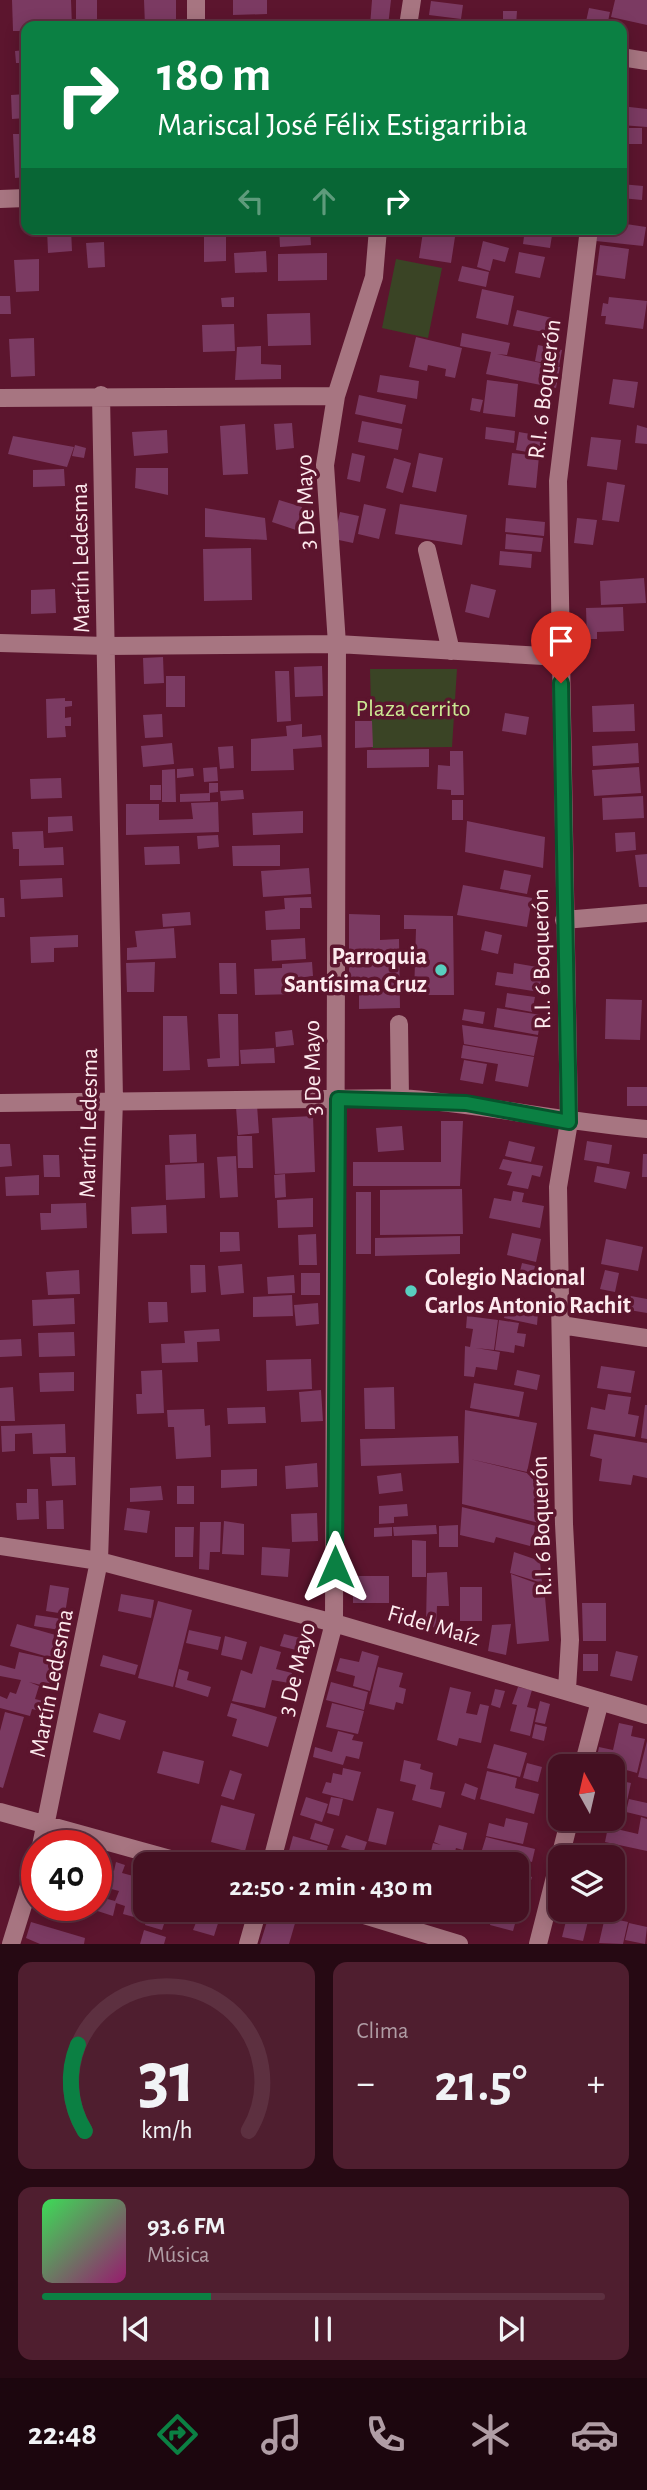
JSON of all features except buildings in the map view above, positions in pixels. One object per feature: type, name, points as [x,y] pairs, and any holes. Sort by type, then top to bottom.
[{"type":"street","points":[[196,0],[196,21]]},
{"type":"street","points":[[409,21],[412,0]]},
{"type":"street","points":[[627,58],[647,61]]},
{"type":"street","points":[[0,199],[21,198]]},
{"type":"street","name":"3 De Mayo","points":[[274,1852],[334,1623],[338,1099],[334,885],[337,644],[325,465],[336,396],[374,277],[378,235]]},
{"type":"street","name":"R.I. 6 Boquerón","points":[[567,1689],[570,1640],[564,1524],[558,1187],[569,1122],[558,481],[588,235]]},
{"type":"street","points":[[0,398],[101,395],[336,396]]},
{"type":"street","name":"Martín Ledesma","points":[[46,1830],[99,1561],[114,1100],[101,395]]},
{"type":"street","points":[[427,550],[451,651]]},
{"type":"street","points":[[0,643],[106,646],[337,644],[561,657]]},
{"type":"street","points":[[564,920],[647,913]]},
{"type":"street","points":[[399,1024],[400,1098]]},
{"type":"street","points":[[0,1102],[400,1098],[466,1103],[569,1122],[647,1129]]},
{"type":"street","points":[[561,1325],[647,1338]]},
{"type":"street","name":"Fidel Maíz","points":[[0,1546],[99,1561],[334,1623],[567,1689],[647,1715]]},
{"type":"street","points":[[586,1754],[600,1701]]},
{"type":"street","points":[[0,1812],[145,1852]]},
{"type":"street","points":[[538,1944],[567,1831]]},
{"type":"street","points":[[11,1944],[21,1912]]},
{"type":"street","points":[[248,1944],[254,1922]]},
{"type":"street","points":[[387,1922],[459,1944]]},
{"type":"green space","points":[[396,259],[442,268],[428,338],[382,328]]},
{"type":"green space","name":"Plaza cerrito","points":[[370,669],[457,669],[452,747],[372,748]]},
{"type":"place","name":"Parroquia Santísima Cruz","points":[[441,970]]},
{"type":"place","name":"Colegio Nacional Carlos Antonio Rachit","points":[[411,1291]]},
{"type":"route","points":[[335,1567],[338,1099],[400,1098],[466,1103],[569,1122],[561,683]]}]
